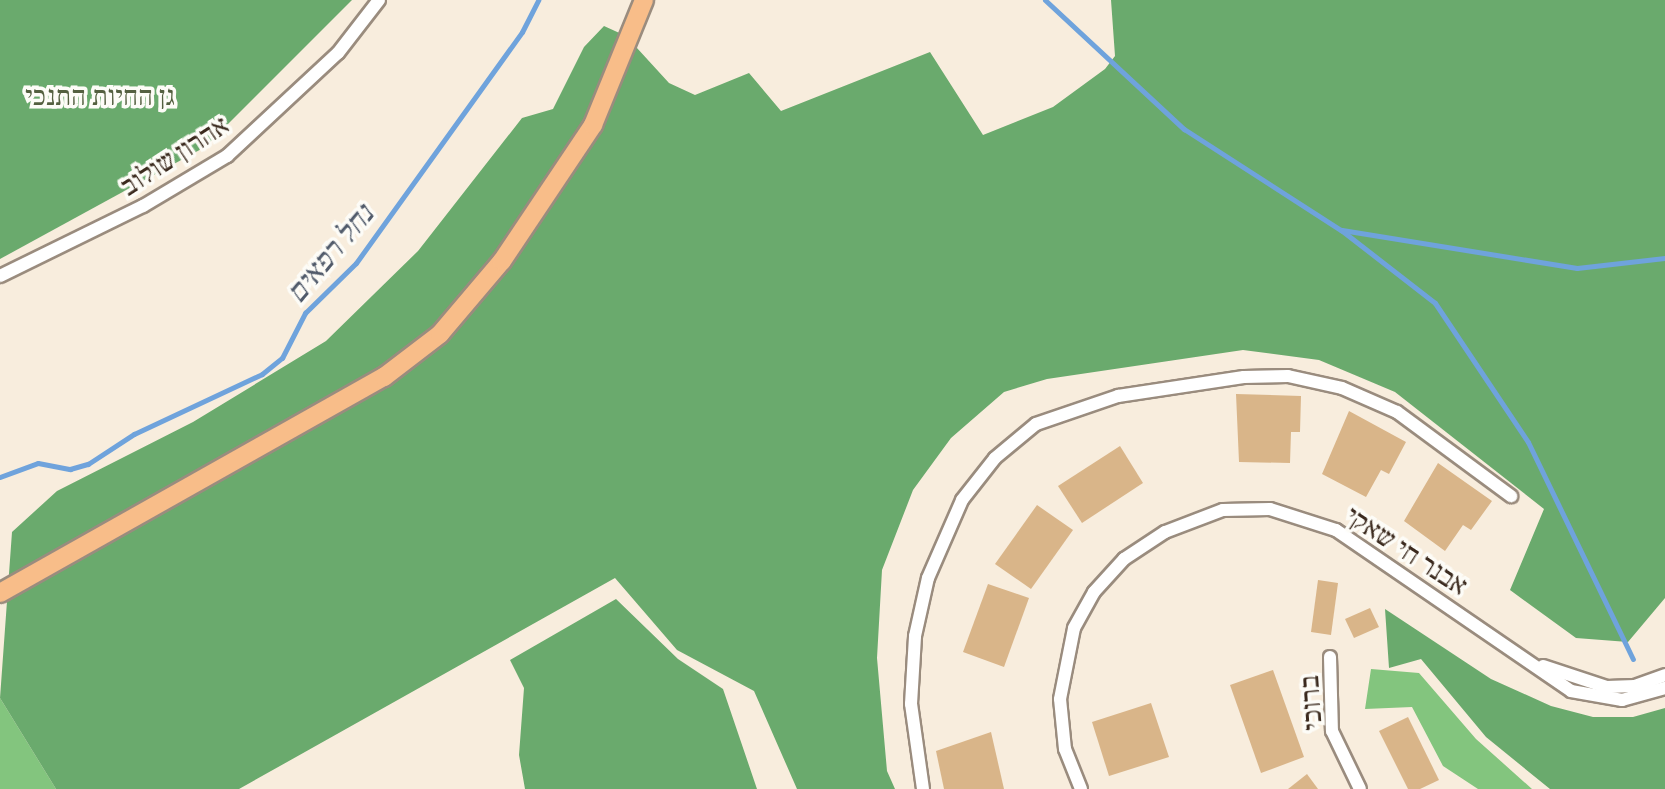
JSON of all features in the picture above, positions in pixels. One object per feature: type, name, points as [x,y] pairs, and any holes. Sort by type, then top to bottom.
[{"type":"main road","points":[[0,593],[384,377],[440,334],[502,261],[593,125],[644,0]]},
{"type":"street","name":"אהרון שולוב","points":[[0,276],[143,206],[227,156],[338,53],[379,0]]},
{"type":"street","points":[[923,789],[911,704],[915,636],[928,578],[962,500],[995,458],[1036,424],[1118,396],[1244,377],[1298,378],[1342,388],[1397,412],[1511,496]]},
{"type":"street","name":"אבנר חי שאקי","points":[[1081,789],[1065,749],[1060,699],[1074,628],[1094,592],[1124,559],[1165,532],[1223,510],[1270,509],[1336,530],[1533,662],[1571,691],[1593,698],[1638,698],[1665,688]]},
{"type":"street","name":"ברוכי","points":[[1330,657],[1332,731],[1360,789]]},
{"type":"street","name":"אבנר חי שאקי","points":[[1533,662],[1607,687],[1635,686],[1665,675]]},
{"type":"green space","name":"גן החיות התנכי","points":[[0,0],[352,0],[205,147],[0,259]]},
{"type":"green space","points":[[1111,0],[1665,0],[1665,598],[1628,642],[1576,638],[1510,590],[1544,509],[1395,392],[1319,360],[1243,350],[1047,379],[1004,392],[951,438],[913,490],[882,570],[877,658],[887,771],[895,789],[797,789],[754,691],[677,650],[615,578],[239,789],[56,789],[0,698],[12,532],[57,491],[193,422],[326,341],[418,251],[522,118],[553,109],[584,47],[604,26],[626,36],[669,83],[695,95],[749,73],[781,111],[930,52],[983,135],[1053,107],[1105,69],[1115,56]]},
{"type":"green space","points":[[616,599],[678,659],[723,689],[757,789],[525,789],[519,755],[524,688],[510,660]]},
{"type":"green space","points":[[1385,609],[1491,679],[1551,706],[1593,717],[1633,717],[1665,708],[1665,789],[1550,789],[1486,737],[1421,659],[1389,668]]},
{"type":"green space","points":[[1371,669],[1419,673],[1476,739],[1532,789],[1478,789],[1443,766],[1412,707],[1365,709]]},
{"type":"green space","points":[[0,698],[56,789],[0,789]]},
{"type":"building","points":[[1236,394],[1301,396],[1300,432],[1291,432],[1290,463],[1239,462]]},
{"type":"building","points":[[1349,411],[1406,442],[1389,474],[1381,470],[1366,497],[1322,474]]},
{"type":"building","points":[[1120,446],[1143,483],[1082,523],[1058,486]]},
{"type":"building","points":[[1438,463],[1492,501],[1471,530],[1463,525],[1445,551],[1404,521]]},
{"type":"building","points":[[1037,505],[1073,530],[1031,589],[995,564]]},
{"type":"building","points":[[1318,580],[1338,583],[1331,635],[1311,632]]},
{"type":"building","points":[[988,584],[1029,598],[1004,667],[963,652]]},
{"type":"building","points":[[1370,608],[1379,627],[1354,638],[1345,619]]},
{"type":"building","points":[[1273,670],[1304,757],[1261,773],[1230,685]]},
{"type":"building","points":[[1151,703],[1169,757],[1109,776],[1092,722]]},
{"type":"building","points":[[1408,717],[1439,780],[1420,789],[1408,789],[1379,731]]},
{"type":"building","points":[[991,732],[1004,789],[944,789],[936,751]]},
{"type":"building","points":[[1307,774],[1318,789],[1288,789]]},
{"type":"waterway","name":"נחל רפאים","points":[[0,477],[38,463],[70,469],[88,464],[134,434],[262,374],[282,358],[305,313],[356,263],[522,32],[538,0]]},
{"type":"waterway","points":[[1045,0],[1184,129],[1341,230],[1435,303],[1528,442],[1633,659]]},
{"type":"waterway","points":[[1342,230],[1577,268],[1665,258]]}]
